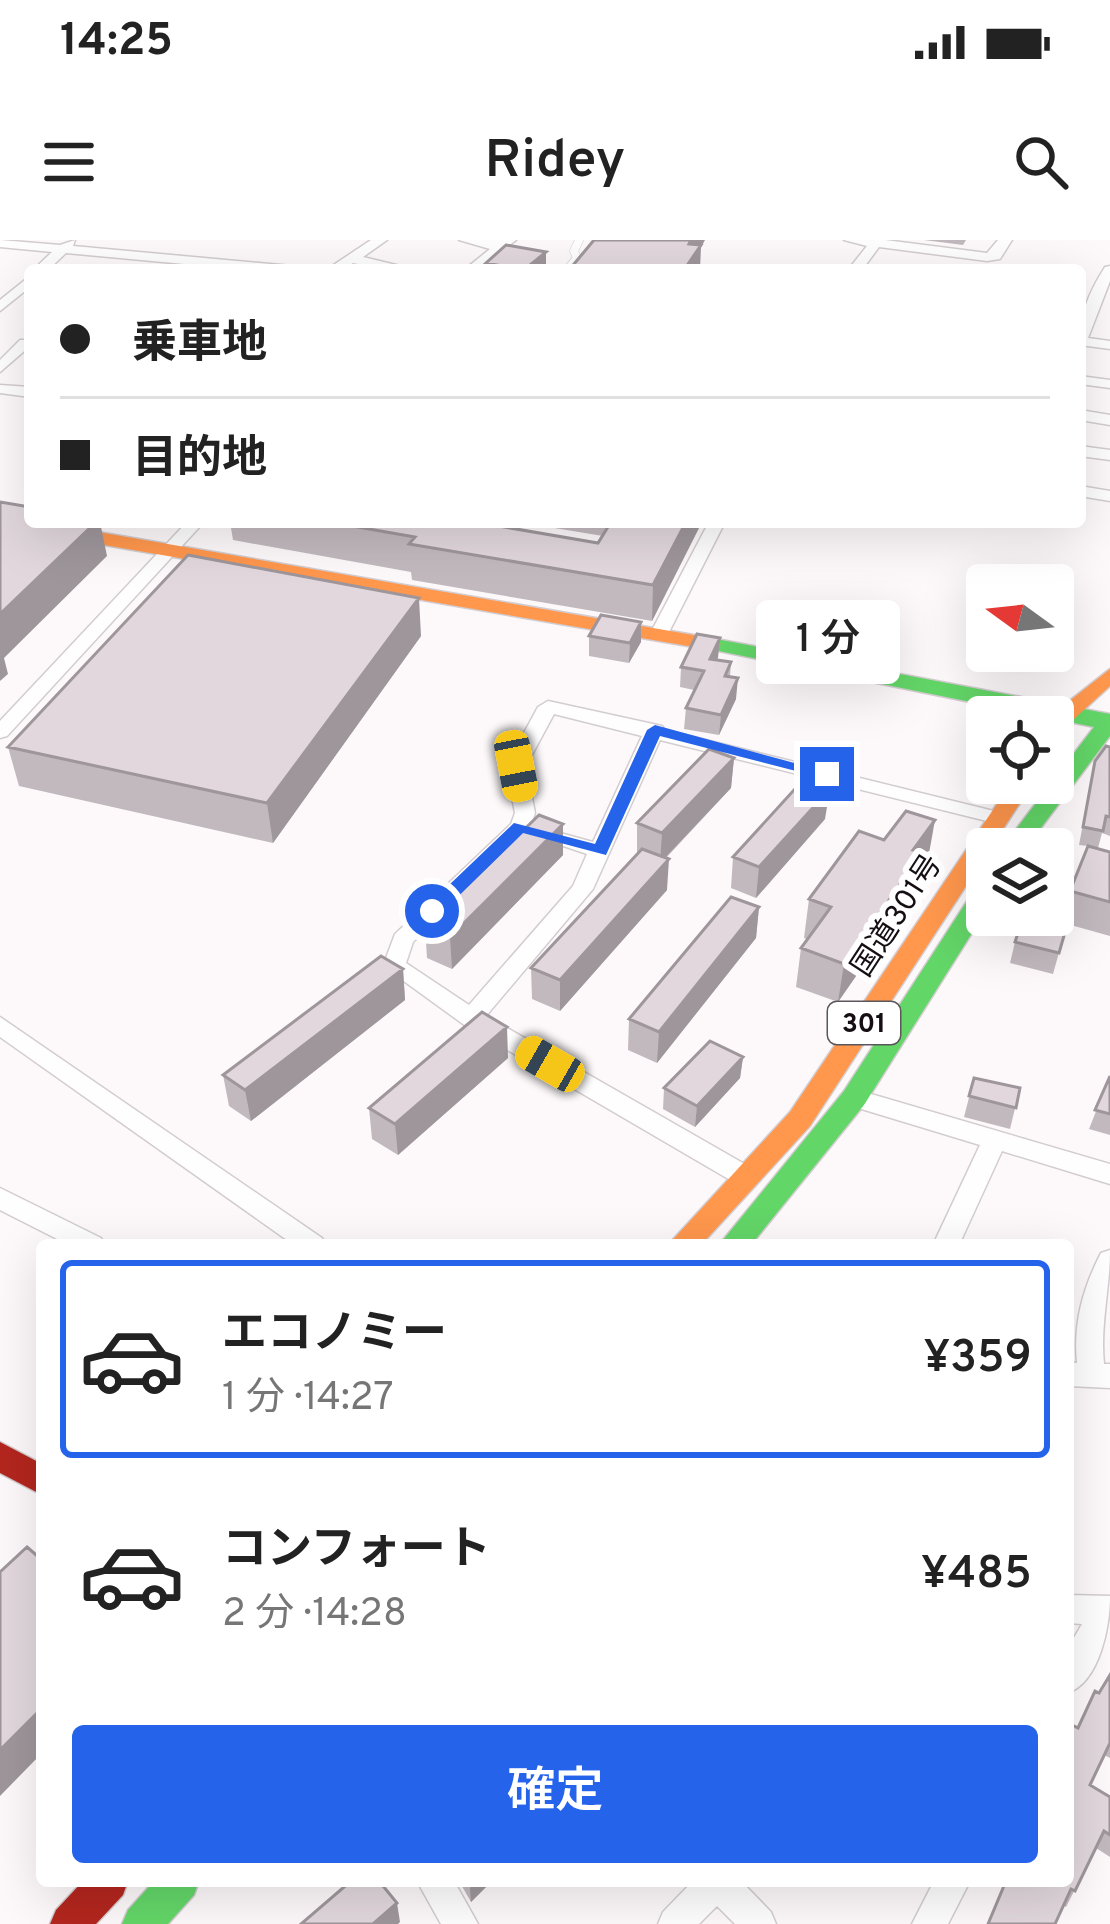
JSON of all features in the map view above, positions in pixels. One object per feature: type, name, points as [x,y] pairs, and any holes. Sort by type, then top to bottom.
[{"type":"main road","points":[[41,528],[659,634],[966,704]]},
{"type":"main road","points":[[1074,711],[1110,675]]},
{"type":"main road","points":[[1074,724],[1110,723]]},
{"type":"main road","points":[[1029,828],[1110,723]]},
{"type":"main road","name":"国道301号","points":[[689,1239],[800,1119],[1008,804]]},
{"type":"main road","name":"国道301号","points":[[739,1239],[854,1098],[966,923]]},
{"type":"main road","points":[[0,1456],[36,1477]]},
{"type":"main road","points":[[70,1924],[104,1887]]},
{"type":"main road","points":[[142,1924],[174,1887]]},
{"type":"street","points":[[135,255],[146,240]]},
{"type":"street","points":[[349,240],[376,243]]},
{"type":"street","points":[[466,240],[504,244]]},
{"type":"street","points":[[851,240],[992,257],[1005,240]]},
{"type":"street","points":[[0,243],[67,244],[135,255],[157,264],[212,257],[255,264]]},
{"type":"street","points":[[344,264],[376,243]]},
{"type":"street","points":[[479,264],[504,244]]},
{"type":"street","points":[[353,259],[379,264]]},
{"type":"street","points":[[1086,321],[1094,295],[1110,270]]},
{"type":"street","points":[[0,289],[24,285]]},
{"type":"street","points":[[0,308],[24,285]]},
{"type":"street","points":[[0,368],[24,347]]},
{"type":"street","points":[[0,731],[190,528]]},
{"type":"street","points":[[659,634],[714,528]]},
{"type":"street","points":[[746,1177],[471,1018],[394,966],[403,939],[520,827],[525,813],[516,766],[548,707],[999,818]]},
{"type":"street","points":[[471,1018],[582,889],[655,730]]},
{"type":"street","points":[[520,827],[600,851]]},
{"type":"street","points":[[0,1025],[304,1239]]},
{"type":"street","points":[[854,1098],[1110,1174]]},
{"type":"street","points":[[949,1239],[996,1138]]},
{"type":"street","points":[[0,1198],[80,1239]]},
{"type":"street","points":[[1090,1375],[1085,1338],[1088,1314],[1110,1260]]},
{"type":"street","points":[[1074,1610],[1108,1610]]},
{"type":"street","points":[[1074,1668],[1108,1610]]},
{"type":"street","points":[[438,1887],[461,1924]]},
{"type":"street","points":[[675,1924],[711,1887]]},
{"type":"street","points":[[723,1887],[759,1924]]},
{"type":"street","points":[[929,1924],[950,1887]]},
{"type":"building","points":[[594,240],[691,240],[689,244],[701,245],[688,264],[574,264]]},
{"type":"building","points":[[506,245],[546,252],[531,264],[486,263]]},
{"type":"building","points":[[0,502],[24,506],[24,528],[90,528],[0,614]]},
{"type":"building","points":[[363,528],[510,528],[598,543],[607,528],[683,528],[653,585],[409,544],[415,537]]},
{"type":"building","points":[[188,555],[419,598],[267,803],[8,747]]},
{"type":"building","points":[[601,615],[641,622],[630,643],[589,636]]},
{"type":"building","points":[[697,634],[720,638],[710,659],[731,662],[725,676],[738,678],[721,715],[686,708],[704,671],[681,667]]},
{"type":"building","points":[[1110,747],[1110,817],[1106,816],[1103,831],[1083,827],[1095,761]]},
{"type":"building","points":[[709,749],[734,758],[662,833],[637,823]]},
{"type":"building","points":[[804,779],[830,789],[759,867],[733,857]]},
{"type":"building","points":[[906,811],[935,820],[913,850],[922,853],[844,964],[801,948],[831,907],[809,899],[859,831],[884,840]]},
{"type":"building","points":[[539,815],[563,824],[450,937],[425,927]]},
{"type":"building","points":[[1088,846],[1110,852],[1110,902],[1074,892]]},
{"type":"building","points":[[642,849],[669,859],[560,980],[531,968]]},
{"type":"building","points":[[731,897],[759,907],[659,1032],[629,1019]]},
{"type":"building","points":[[1017,936],[1064,936],[1059,953],[1015,942]]},
{"type":"building","points":[[381,956],[403,969],[245,1090],[223,1075]]},
{"type":"building","points":[[482,1012],[507,1027],[395,1124],[369,1108]]},
{"type":"building","points":[[710,1041],[743,1057],[697,1106],[664,1088]]},
{"type":"building","points":[[1110,1076],[1110,1114],[1095,1110]]},
{"type":"building","points":[[974,1078],[1020,1088],[1016,1108],[969,1096]]},
{"type":"building","points":[[27,1547],[36,1555],[36,1714],[0,1750],[0,1572]]},
{"type":"building","points":[[1110,1675],[1110,1743],[1090,1785],[1110,1797],[1110,1835],[1104,1831],[1055,1924],[988,1924],[1003,1887],[1074,1887],[1074,1726],[1078,1728],[1095,1691],[1099,1693]]},
{"type":"building","points":[[344,1887],[384,1887],[397,1903],[373,1924],[301,1924]]},
{"type":"traffic: fast","points":[[711,644],[1110,724]]},
{"type":"traffic: fast","points":[[1029,828],[1110,721]]},
{"type":"traffic: fast","points":[[739,1239],[854,1098],[966,923]]},
{"type":"traffic: fast","points":[[142,1924],[175,1887]]},
{"type":"traffic: slow","points":[[0,521],[24,525]]},
{"type":"traffic: slow","points":[[40,528],[711,644]]},
{"type":"traffic: slow","points":[[1074,708],[1110,675]]},
{"type":"traffic: slow","points":[[689,1239],[800,1119],[1008,804]]},
{"type":"traffic: jam","points":[[0,1456],[36,1477]]},
{"type":"traffic: jam","points":[[70,1924],[104,1887]]},
{"type":"route","points":[[432,911],[520,827],[600,851],[655,730],[827,774]]}]
